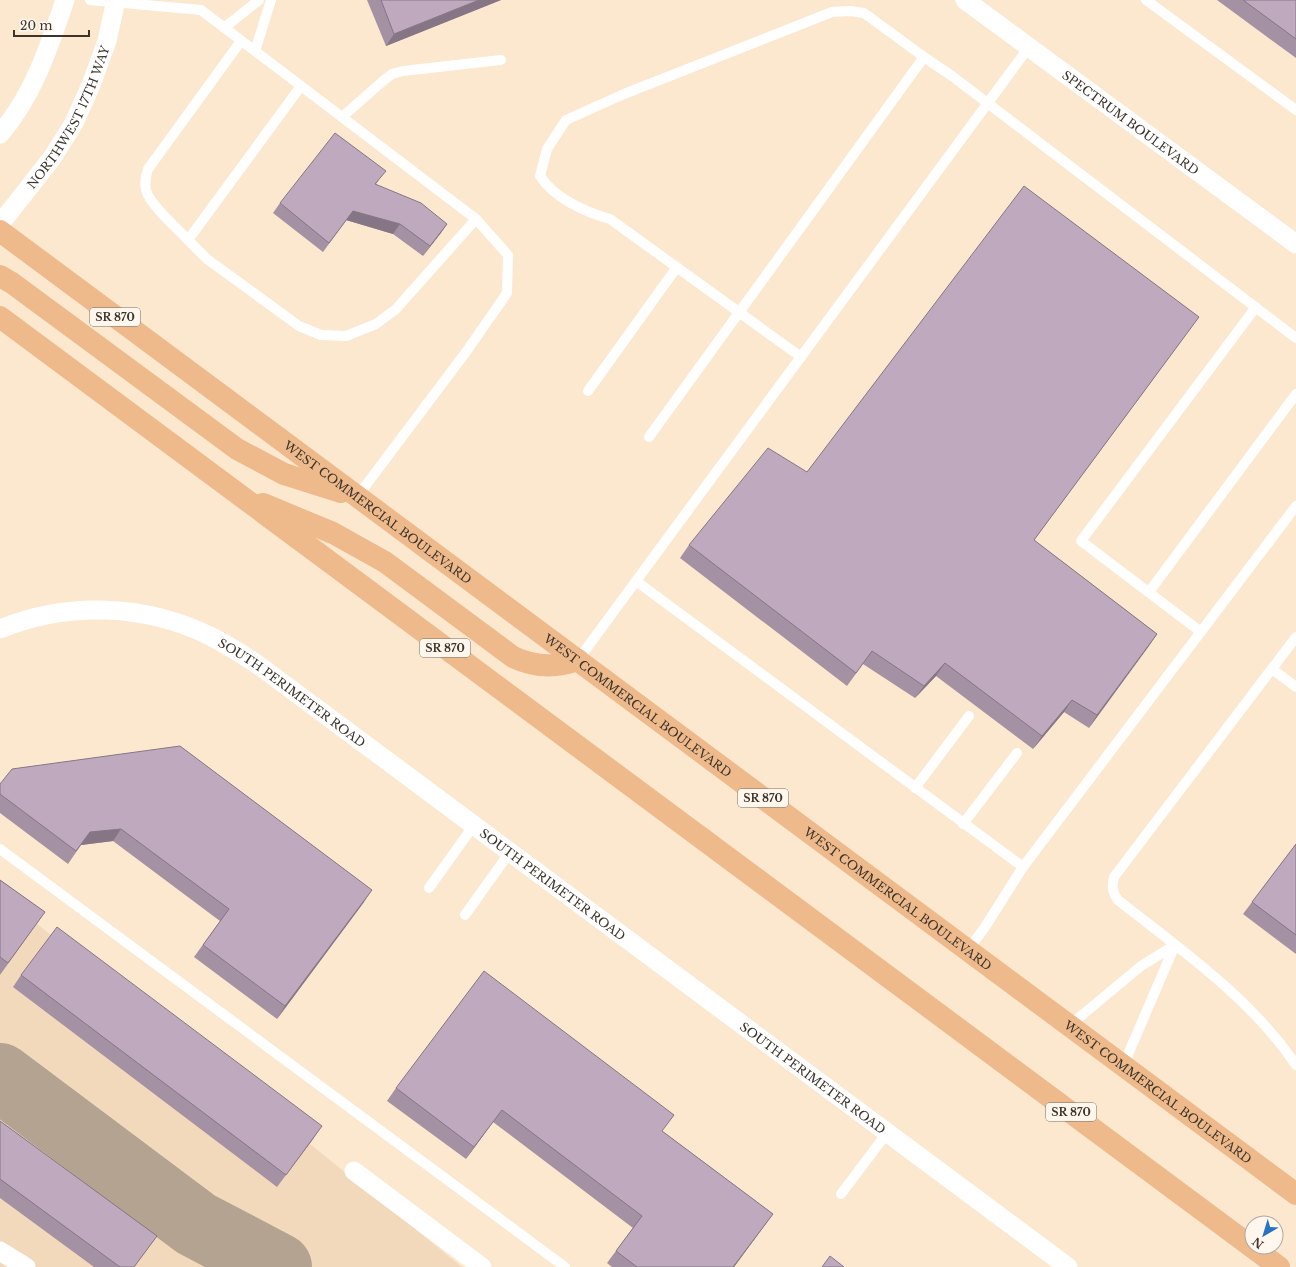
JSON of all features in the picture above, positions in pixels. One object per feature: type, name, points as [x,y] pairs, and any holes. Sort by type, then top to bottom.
[{"type":"highway","name":"WEST COMMERCIAL BOULEVARD","points":[[0,231],[1296,1194]]},
{"type":"highway","points":[[0,276],[12,283],[237,449],[284,474],[358,497]]},
{"type":"highway","name":"SR 870","points":[[0,317],[230,490],[1244,1241]]},
{"type":"highway","points":[[230,490],[333,533],[385,562],[513,657],[521,661],[544,665],[568,664],[578,660]]},
{"type":"highway","name":"SR 870","points":[[1263,1255],[1279,1267]]},
{"type":"street","points":[[0,134],[15,115],[36,77],[65,0]]},
{"type":"street","name":"NORTHWEST 17TH WAY","points":[[0,224],[52,158],[74,123],[83,104],[107,41],[116,1]]},
{"type":"street","name":"SPECTRUM BOULEVARD","points":[[968,1],[1029,47],[1294,238]]},
{"type":"street","name":"SOUTH PERIMETER ROAD","points":[[0,629],[39,616],[71,610],[92,609],[135,612],[176,622],[227,645],[262,667],[1068,1267]]},
{"type":"street","points":[[354,1171],[482,1267]]},
{"type":"street","points":[[0,1251],[26,1267]]},
{"type":"lane","points":[[90,0],[116,1],[201,10],[476,219],[508,255],[507,293],[466,352],[358,497]]},
{"type":"lane","points":[[224,28],[259,0]]},
{"type":"lane","points":[[255,51],[271,0]]},
{"type":"lane","points":[[1146,0],[1296,110]]},
{"type":"lane","points":[[801,357],[610,219],[590,214],[546,185],[540,176],[541,166],[546,149],[566,120],[624,94],[832,12],[850,11],[864,13],[988,104],[1296,338]]},
{"type":"lane","points":[[241,41],[148,169],[145,182],[146,192],[155,205],[207,259],[299,326],[320,335],[346,336],[376,324],[396,309],[476,219]]},
{"type":"lane","points":[[578,660],[1029,47]]},
{"type":"lane","points":[[649,437],[924,57]]},
{"type":"lane","points":[[342,117],[392,74],[403,70],[501,60]]},
{"type":"lane","points":[[188,240],[301,86]]},
{"type":"lane","points":[[588,391],[677,267]]},
{"type":"lane","points":[[1201,632],[1081,541],[1256,307]]},
{"type":"lane","points":[[1149,592],[1296,394]]},
{"type":"lane","points":[[968,950],[985,927],[1023,867],[1296,506]]},
{"type":"lane","points":[[636,581],[1023,867]]},
{"type":"lane","points":[[1296,637],[1114,877],[1113,893],[1118,900],[1245,1003],[1269,1028],[1296,1065]]},
{"type":"lane","points":[[1272,670],[1296,687]]},
{"type":"lane","points":[[915,788],[969,716]]},
{"type":"lane","points":[[963,824],[1017,754]]},
{"type":"lane","points":[[429,888],[474,825]]},
{"type":"lane","points":[[0,848],[564,1267]]},
{"type":"lane","points":[[465,915],[510,852]]},
{"type":"lane","points":[[1070,1026],[1141,966],[1175,945]]},
{"type":"lane","points":[[1122,1066],[1175,945]]},
{"type":"lane","points":[[841,1194],[887,1133]]},
{"type":"shaded area","points":[[0,894],[166,1028],[313,1139],[310,1144],[462,1267],[0,1267]]},
{"type":"building","points":[[381,0],[479,0],[394,34]]},
{"type":"building","points":[[1243,0],[1296,0],[1296,39]]},
{"type":"building","points":[[335,133],[386,171],[375,184],[421,203],[447,224],[430,246],[400,224],[353,211],[329,243],[280,203]]},
{"type":"building","points":[[1024,186],[1199,317],[1034,540],[1157,634],[1097,715],[1072,700],[1042,736],[945,663],[924,686],[872,651],[856,673],[689,545],[768,448],[807,472]]},
{"type":"building","points":[[180,746],[372,890],[285,1006],[203,945],[229,909],[121,829],[90,832],[76,851],[0,794],[0,784],[12,769]]},
{"type":"building","points":[[1296,844],[1296,935],[1252,902]]},
{"type":"building","points":[[0,880],[45,912],[8,963],[0,957]]},
{"type":"building","points":[[57,927],[322,1126],[286,1175],[21,975]]},
{"type":"building","points":[[484,971],[674,1115],[662,1131],[773,1214],[733,1267],[637,1267],[616,1251],[642,1216],[502,1110],[474,1147],[396,1088]]},
{"type":"building","points":[[0,1121],[157,1236],[134,1267],[120,1267],[0,1179]]},
{"type":"building","points":[[830,1256],[844,1267],[822,1267]]},
{"type":"taxiway","points":[[0,1077],[196,1224],[278,1267]]}]
